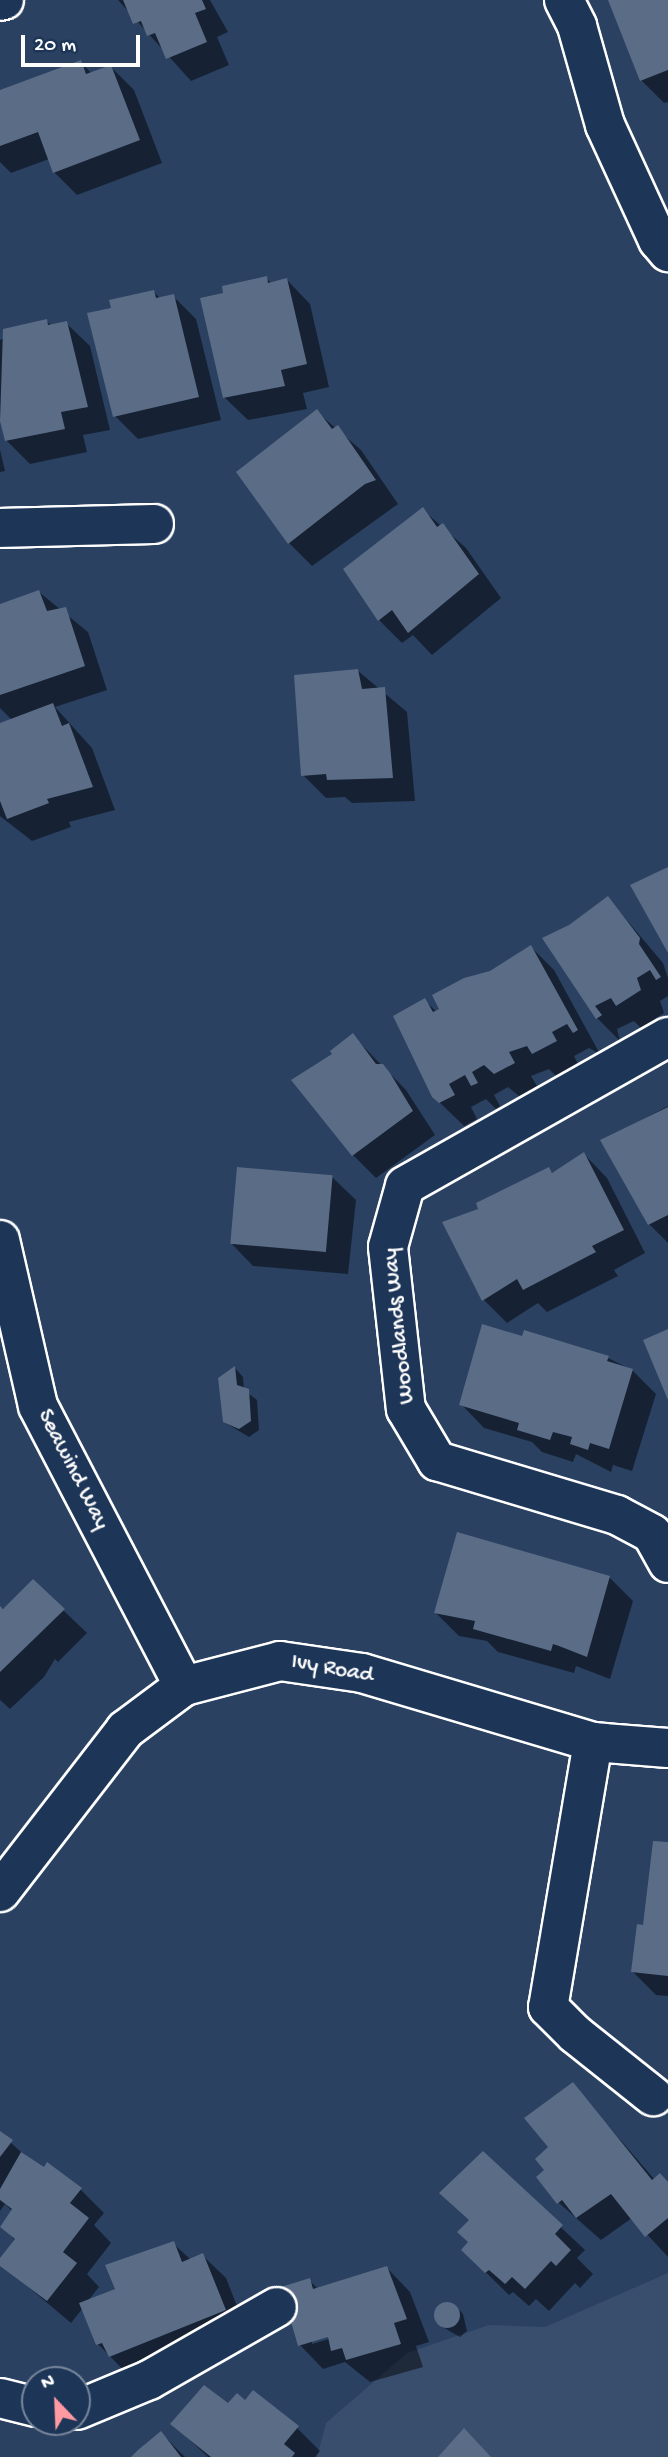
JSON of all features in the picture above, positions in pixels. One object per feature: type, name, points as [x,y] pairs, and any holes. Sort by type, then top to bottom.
[{"type":"street","points":[[564,0],[577,26],[606,125],[658,240],[668,251]]},
{"type":"street","points":[[0,528],[154,524]]},
{"type":"street","name":"Woodlands Way","points":[[668,1037],[405,1186],[388,1247],[406,1409],[438,1461],[617,1515],[652,1534],[668,1563]]},
{"type":"street","name":"Seawind Way","points":[[0,1240],[38,1406],[184,1686]]},
{"type":"street","name":"Ivy Road","points":[[3,1880],[125,1730],[184,1686],[280,1661],[362,1673],[593,1742],[668,1748]]},
{"type":"street","points":[[593,1742],[548,2007],[653,2096]]},
{"type":"street","points":[[91,2404],[149,2380],[277,2307]]},
{"type":"street","points":[[0,2398],[21,2403]]},
{"type":"shaded area","points":[[668,2273],[668,2457],[317,2457],[326,2423],[407,2353],[489,2325],[545,2327]]},
{"type":"building","points":[[123,0],[202,0],[206,9],[195,13],[207,42],[166,59],[155,33],[147,36],[141,21],[133,24]]},
{"type":"building","points":[[608,0],[668,0],[668,70],[640,81]]},
{"type":"building","points":[[81,60],[86,74],[111,65],[140,140],[53,173],[38,132],[0,146],[0,90]]},
{"type":"building","points":[[267,276],[268,283],[287,278],[307,364],[281,370],[285,386],[223,398],[200,298],[223,293],[222,286]]},
{"type":"building","points":[[154,290],[156,298],[174,294],[199,397],[113,417],[87,313],[111,308],[109,300]]},
{"type":"building","points":[[47,319],[48,325],[67,321],[88,407],[61,412],[65,429],[5,441],[0,421],[3,329]]},
{"type":"building","points":[[317,409],[332,429],[338,425],[376,480],[365,484],[288,544],[236,472]]},
{"type":"building","points":[[423,507],[437,527],[443,523],[479,574],[408,633],[392,610],[378,621],[343,569]]},
{"type":"building","points":[[39,590],[47,611],[66,607],[85,666],[0,695],[0,604]]},
{"type":"building","points":[[358,669],[362,689],[385,687],[393,778],[327,780],[326,774],[301,776],[294,675]]},
{"type":"building","points":[[53,703],[62,726],[69,723],[93,787],[47,799],[49,803],[7,819],[0,801],[0,723]]},
{"type":"building","points":[[668,867],[668,953],[630,885]]},
{"type":"building","points":[[608,896],[640,938],[639,944],[661,977],[656,980],[650,970],[637,978],[641,990],[616,1006],[611,998],[595,1006],[602,1015],[596,1019],[542,938],[569,925]]},
{"type":"building","points":[[531,945],[578,1030],[573,1033],[567,1024],[552,1032],[557,1041],[532,1054],[527,1046],[509,1052],[515,1063],[494,1074],[484,1065],[472,1072],[478,1083],[471,1086],[465,1075],[449,1084],[455,1095],[439,1103],[432,1097],[393,1016],[425,998],[433,1012],[439,1009],[432,995],[464,978],[490,971]]},
{"type":"building","points":[[353,1033],[376,1064],[383,1064],[390,1073],[413,1111],[352,1156],[291,1080],[332,1054],[330,1051]]},
{"type":"building","points":[[668,1107],[668,1215],[648,1225],[600,1140]]},
{"type":"building","points":[[584,1152],[624,1230],[592,1246],[596,1252],[523,1290],[517,1279],[482,1301],[442,1222],[478,1209],[476,1203],[549,1167],[552,1173]]},
{"type":"building","points":[[237,1167],[333,1175],[326,1252],[230,1244]]},
{"type":"building","points":[[482,1324],[522,1336],[524,1330],[609,1356],[607,1361],[633,1369],[609,1449],[590,1443],[588,1450],[570,1444],[572,1437],[553,1432],[550,1440],[517,1430],[519,1423],[459,1405]]},
{"type":"building","points":[[668,1329],[668,1400],[643,1340]]},
{"type":"building","points":[[235,1366],[237,1385],[249,1389],[251,1421],[239,1429],[223,1422],[218,1378]]},
{"type":"building","points":[[457,1532],[610,1576],[587,1657],[553,1644],[551,1651],[473,1629],[475,1621],[434,1613]]},
{"type":"building","points":[[33,1579],[65,1609],[0,1672],[0,1606],[3,1609]]},
{"type":"building","points":[[653,1841],[668,1842],[668,1976],[631,1972],[637,1924],[643,1925]]},
{"type":"building","points":[[573,2082],[652,2180],[660,2173],[668,2182],[668,2218],[645,2237],[611,2194],[576,2218],[562,2200],[557,2204],[536,2177],[544,2170],[535,2159],[548,2147],[524,2118]]},
{"type":"building","points":[[0,2131],[13,2140],[0,2157]]},
{"type":"building","points":[[483,2151],[563,2225],[555,2234],[571,2250],[556,2266],[551,2261],[525,2289],[512,2277],[505,2284],[489,2270],[485,2273],[461,2250],[468,2242],[457,2232],[469,2220],[439,2193]]},
{"type":"building","points":[[21,2152],[44,2167],[47,2162],[82,2188],[70,2203],[89,2218],[63,2252],[77,2263],[47,2301],[0,2266],[0,2258],[15,2239],[0,2227],[12,2209],[0,2200],[0,2189]]},
{"type":"building","points":[[174,2241],[182,2262],[203,2253],[226,2310],[109,2357],[102,2343],[96,2345],[79,2303],[115,2289],[105,2265]]},
{"type":"building","points":[[387,2266],[407,2319],[394,2323],[401,2344],[346,2360],[342,2348],[331,2351],[328,2337],[298,2346],[281,2287],[310,2278],[313,2289]]},
{"type":"building","points":[[447,2302],[456,2306],[460,2315],[456,2324],[447,2328],[438,2324],[434,2315],[438,2306]]},
{"type":"building","points":[[204,2385],[228,2403],[237,2393],[245,2400],[253,2390],[299,2426],[284,2444],[295,2453],[292,2457],[211,2457],[170,2424]]},
{"type":"building","points":[[464,2428],[491,2457],[438,2457]]},
{"type":"building","points":[[161,2431],[181,2457],[131,2457],[138,2450]]}]
